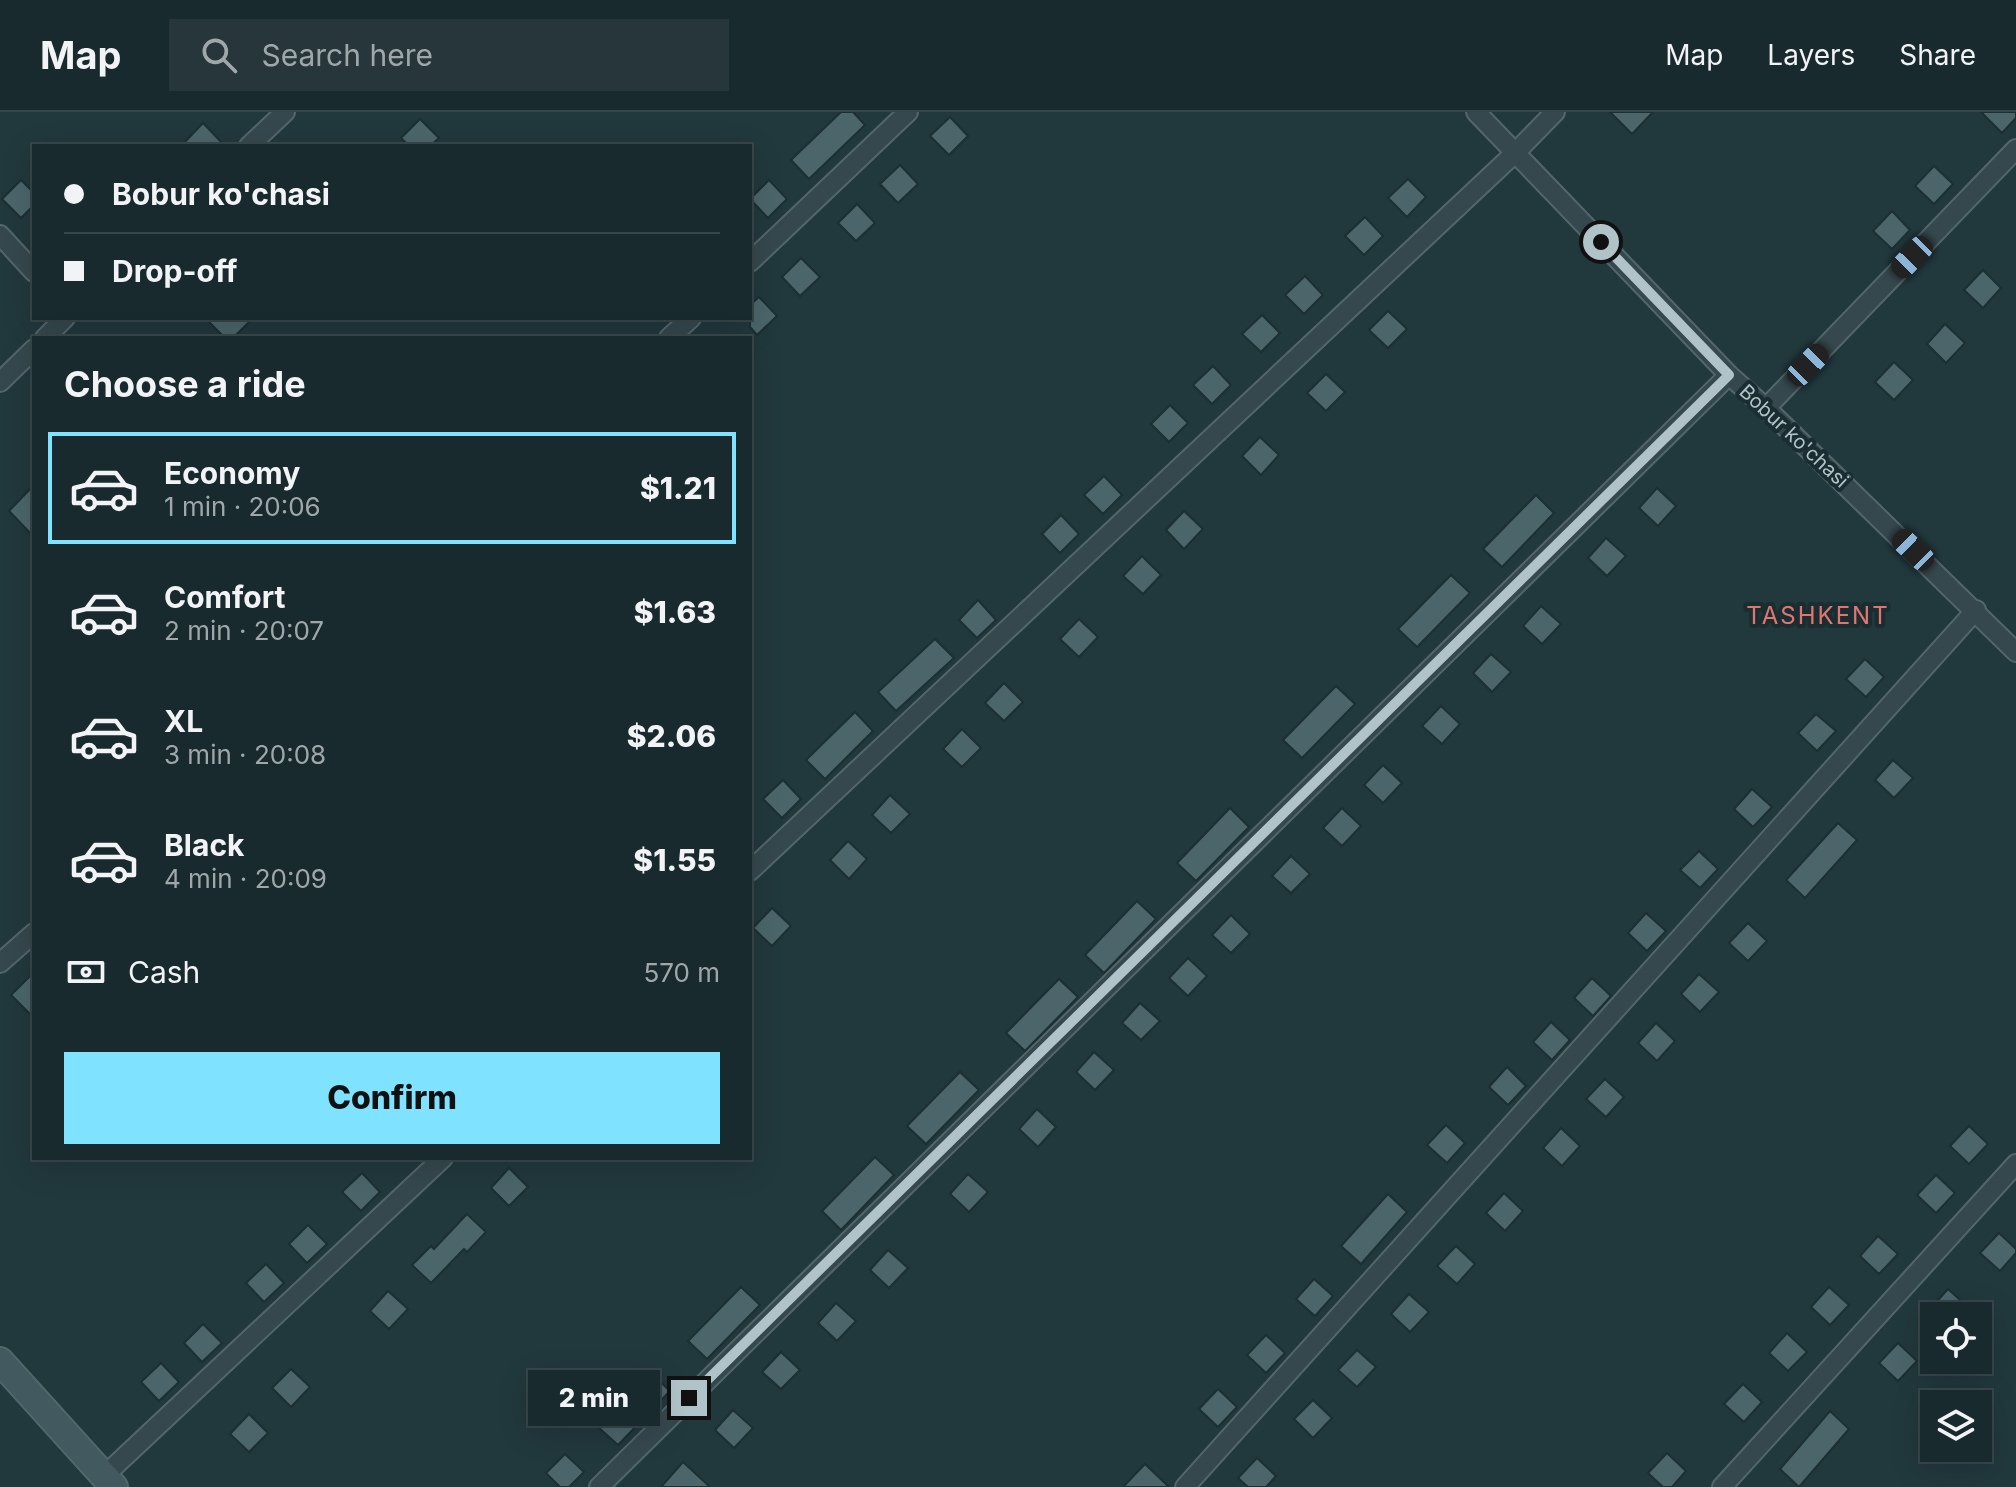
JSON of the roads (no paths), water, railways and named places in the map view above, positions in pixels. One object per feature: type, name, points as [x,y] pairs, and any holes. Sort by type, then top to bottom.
[{"type":"street","points":[[251,144],[285,112]]},
{"type":"street","points":[[752,260],[908,112]]},
{"type":"street","name":"Bobur ko'chasi","points":[[1476,112],[1729,375],[1976,610],[2016,652]]},
{"type":"street","points":[[752,869],[1555,112]]},
{"type":"street","points":[[1766,408],[2016,149]]},
{"type":"street","points":[[0,235],[32,270]]},
{"type":"street","points":[[47,336],[63,320]]},
{"type":"street","points":[[671,336],[689,320]]},
{"type":"street","points":[[0,382],[32,351]]},
{"type":"street","points":[[599,1487],[1729,375]]},
{"type":"street","points":[[1185,1487],[1976,610]]},
{"type":"street","points":[[0,963],[32,935]]},
{"type":"street","points":[[0,1361],[109,1481],[441,1160]]},
{"type":"street","points":[[1722,1487],[2016,1164]]},
{"type":"district","name":"TASHKENT","points":[[1818,616]]}]
